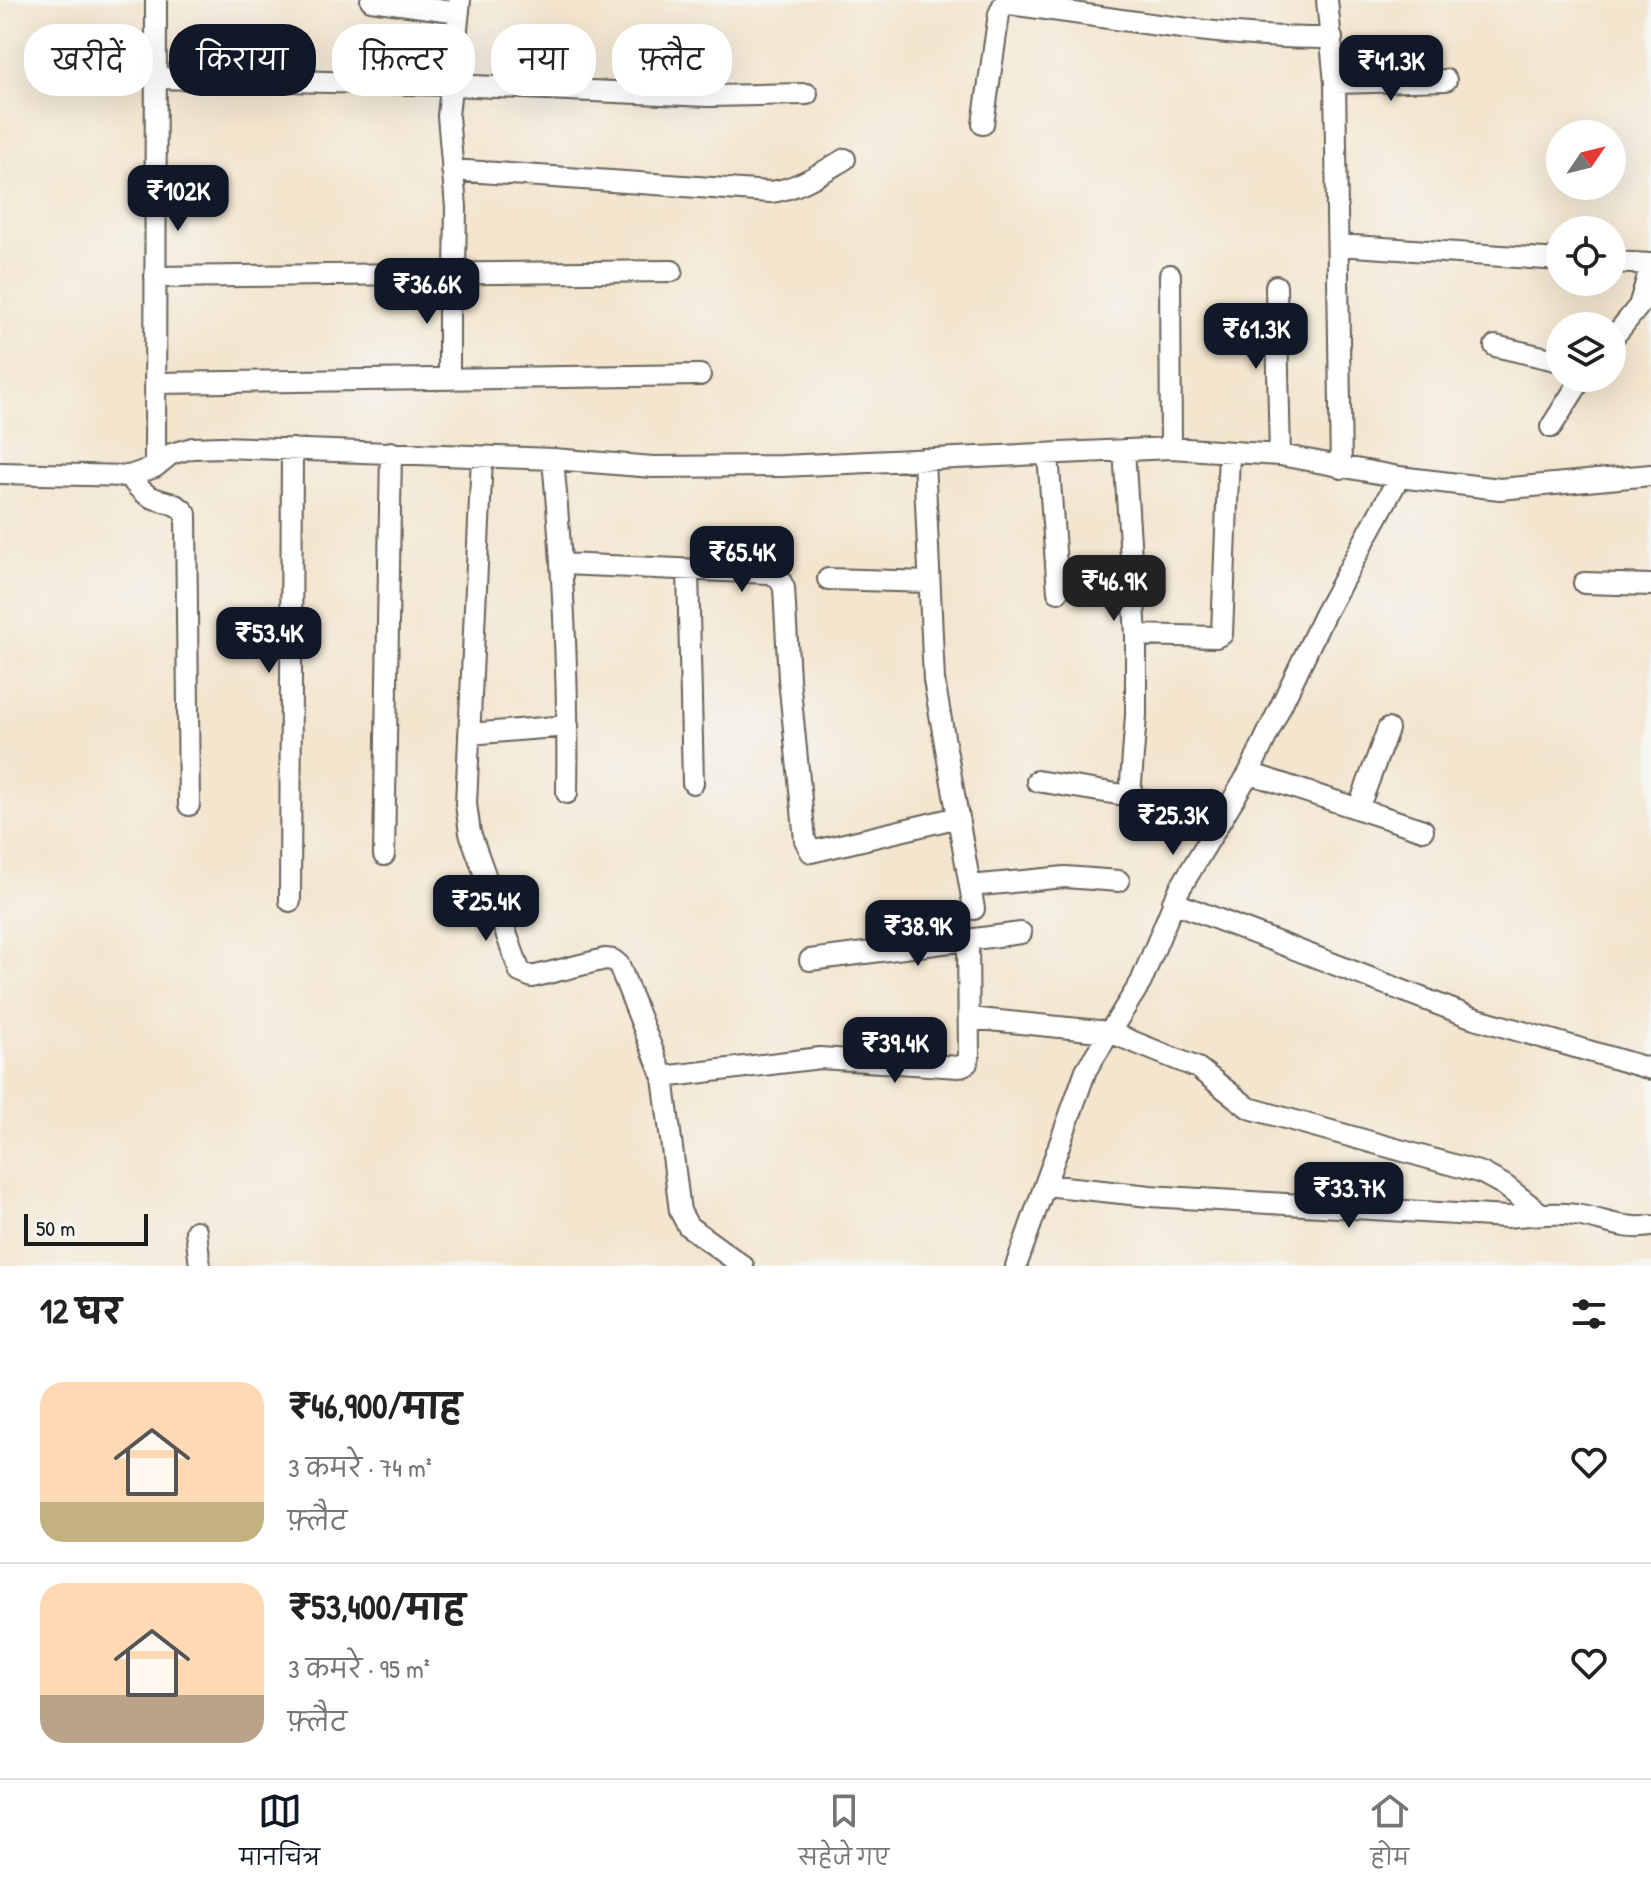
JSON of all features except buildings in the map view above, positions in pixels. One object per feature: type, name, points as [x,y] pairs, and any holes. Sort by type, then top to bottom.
[{"type":"street","points":[[155,467],[156,0]]},
{"type":"street","points":[[371,0],[459,6]]},
{"type":"street","points":[[1327,0],[1335,83],[1341,468]]},
{"type":"street","points":[[983,124],[999,14],[1003,5],[1204,30],[1332,38]]},
{"type":"street","points":[[156,78],[332,82]]},
{"type":"street","points":[[1335,83],[1446,80]]},
{"type":"street","points":[[475,86],[708,96],[807,94]]},
{"type":"street","points":[[449,377],[456,207],[448,130],[450,96]]},
{"type":"street","points":[[452,170],[770,192],[798,186],[845,159]]},
{"type":"street","points":[[1339,245],[1546,259]]},
{"type":"street","points":[[1626,263],[1651,265],[1639,306],[1626,322]]},
{"type":"street","points":[[155,277],[672,271]]},
{"type":"street","points":[[1170,275],[1171,448]]},
{"type":"street","points":[[1276,286],[1280,455]]},
{"type":"street","points":[[1495,346],[1546,358]]},
{"type":"street","points":[[155,383],[700,375]]},
{"type":"street","points":[[1551,427],[1573,392]]},
{"type":"street","points":[[0,473],[129,476],[155,467],[171,454],[192,448],[391,452],[653,467],[782,466],[1171,448],[1280,455],[1399,477],[1500,489],[1651,475]]},
{"type":"street","points":[[290,901],[292,449]]},
{"type":"street","points":[[1124,450],[1136,635],[1136,715],[1130,796]]},
{"type":"street","points":[[384,855],[391,452]]},
{"type":"street","points":[[1136,635],[1216,637],[1222,634],[1229,453]]},
{"type":"street","points":[[1048,454],[1058,592]]},
{"type":"street","points":[[482,457],[466,815],[470,833],[520,972],[532,977],[605,959],[613,960],[623,973],[663,1077],[680,1211],[688,1226],[743,1266]]},
{"type":"street","points":[[553,459],[563,564],[567,793]]},
{"type":"street","points":[[924,459],[934,680],[974,909]]},
{"type":"street","points":[[129,476],[139,489],[152,498],[177,505],[186,514],[189,805]]},
{"type":"street","points":[[1016,1266],[1086,1070],[1141,982],[1173,902],[1249,773],[1324,615],[1399,477]]},
{"type":"street","points":[[563,564],[770,573],[779,578],[784,588],[789,679],[805,840],[811,852],[959,817]]},
{"type":"street","points":[[688,570],[693,783]]},
{"type":"street","points":[[828,579],[929,582]]},
{"type":"street","points":[[1584,583],[1651,585]]},
{"type":"street","points":[[469,734],[568,726]]},
{"type":"street","points":[[1358,809],[1388,729]]},
{"type":"street","points":[[1249,773],[1423,830]]},
{"type":"street","points":[[1037,781],[1130,796],[1219,822]]},
{"type":"street","points":[[970,886],[1065,877],[1119,881]]},
{"type":"street","points":[[1173,902],[1471,1017],[1651,1069]]},
{"type":"street","points":[[810,960],[1021,933]]},
{"type":"street","points":[[663,1077],[820,1058],[959,1067],[967,1063],[969,1056],[968,940]]},
{"type":"street","points":[[969,1018],[1109,1032],[1198,1068],[1249,1108],[1482,1173],[1504,1185],[1540,1213]]},
{"type":"street","points":[[1045,1185],[1150,1196],[1460,1215],[1507,1217],[1540,1213],[1581,1216],[1623,1227],[1651,1226]]},
{"type":"street","points":[[196,1231],[200,1266]]}]
